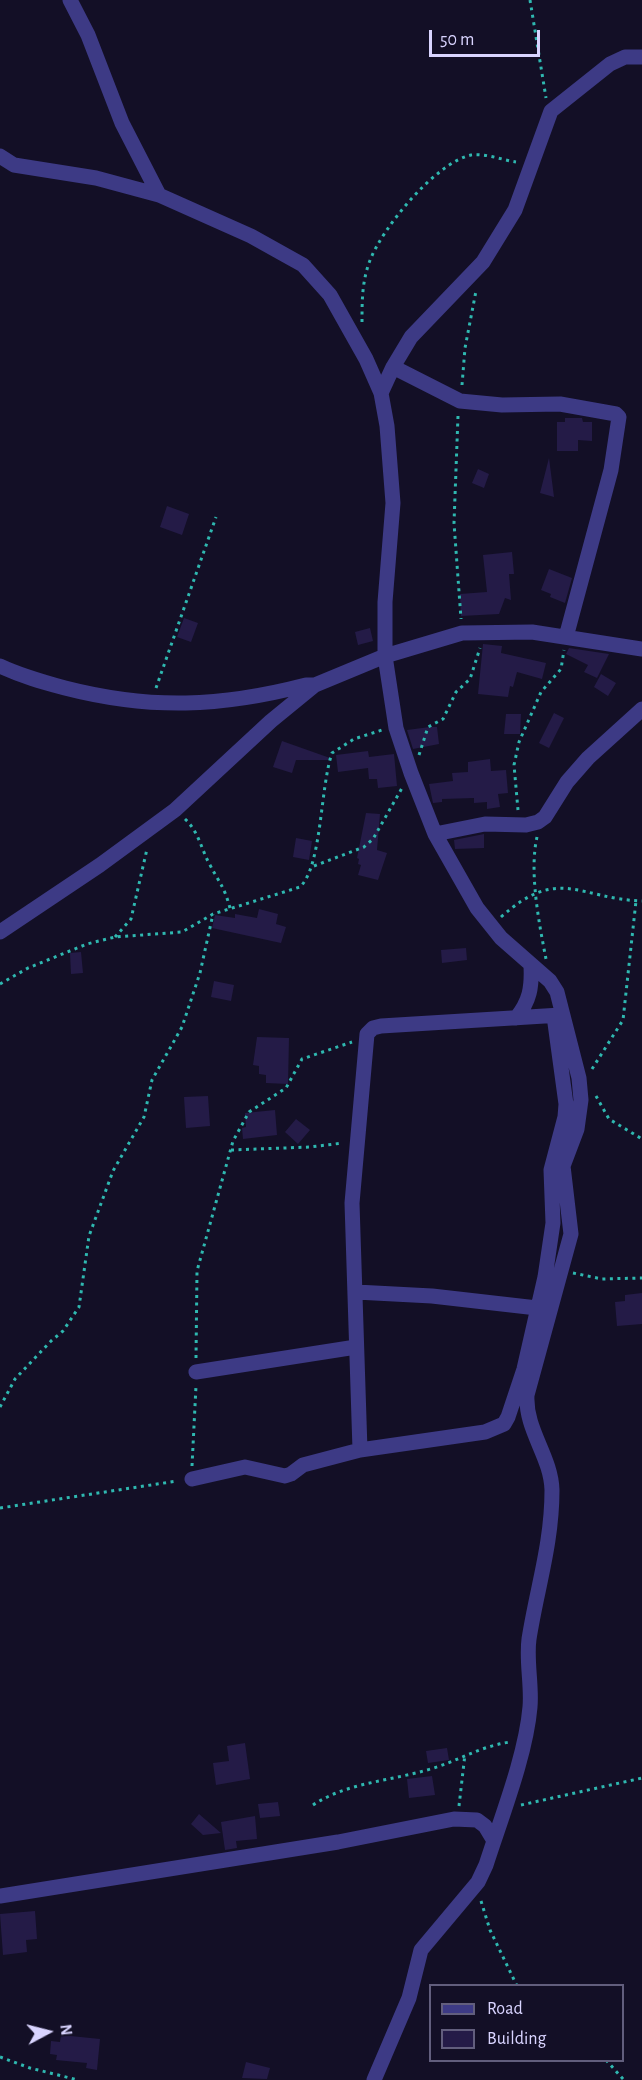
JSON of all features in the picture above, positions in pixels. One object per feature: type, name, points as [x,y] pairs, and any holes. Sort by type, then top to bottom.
[{"type":"street","points":[[70,0],[88,35],[126,132],[159,195]]},
{"type":"street","points":[[381,393],[411,337],[483,262],[515,210],[533,166],[551,111],[609,64],[625,57],[642,57]]},
{"type":"street","points":[[0,156],[14,165],[96,178],[159,195],[251,236],[303,266],[330,294],[366,359],[381,393],[393,503],[385,602],[385,656],[396,728],[435,834],[477,908],[531,966],[550,981],[557,992],[566,1104],[565,1117],[551,1170],[550,1246],[524,1369],[504,1424],[485,1432],[360,1450],[308,1463],[285,1476],[245,1467],[192,1479]]},
{"type":"street","points":[[393,367],[438,393],[460,401],[502,405],[560,404],[616,414],[620,417],[611,470],[566,637]]},
{"type":"street","points":[[0,932],[175,810],[315,685],[385,656],[462,633],[532,632],[642,649]]},
{"type":"street","points":[[0,666],[36,680],[87,693],[151,704],[220,700],[306,684],[315,685]]},
{"type":"street","points":[[435,834],[484,824],[531,825],[545,817],[567,782],[588,758],[642,709]]},
{"type":"street","points":[[516,1018],[526,1006],[531,994],[531,966]]},
{"type":"street","points":[[374,2080],[381,2058],[398,2027],[409,1998],[421,1950],[478,1882],[504,1809],[524,1740],[530,1707],[529,1641],[550,1542],[552,1489],[549,1469],[536,1443],[526,1410],[527,1395],[563,1269],[570,1223],[563,1166],[579,1117],[582,1080],[559,1016]]},
{"type":"street","points":[[360,1450],[352,1203],[356,1142],[365,1079],[367,1034],[372,1028],[381,1026],[559,1016]]},
{"type":"street","points":[[356,1292],[432,1296],[537,1308]]},
{"type":"street","points":[[196,1372],[356,1347]]},
{"type":"street","points":[[0,1896],[338,1842],[454,1819],[477,1820],[485,1826],[494,1841]]},
{"type":"path","points":[[530,0],[540,68],[551,111]]},
{"type":"path","points":[[363,332],[362,288],[370,261],[385,234],[431,180],[459,160],[472,155],[488,156],[533,166]]},
{"type":"path","points":[[462,633],[454,523],[465,348],[477,287]]},
{"type":"path","points":[[151,704],[216,517]]},
{"type":"path","points":[[314,866],[364,847],[373,839],[422,751],[428,727],[443,719],[456,692],[470,679],[485,631]]},
{"type":"path","points":[[517,824],[514,765],[519,742],[541,692],[561,669],[566,637]]},
{"type":"path","points":[[0,984],[28,968],[79,947],[115,937],[159,936],[183,932],[213,914],[300,886],[307,880],[314,866],[323,790],[332,753],[354,739],[396,728]]},
{"type":"path","points":[[175,810],[197,834],[210,866],[221,881],[230,909]]},
{"type":"path","points":[[545,817],[536,841],[537,891],[538,911],[550,981]]},
{"type":"path","points":[[115,937],[131,919],[152,827]]},
{"type":"path","points":[[491,925],[537,891],[568,888],[642,902]]},
{"type":"path","points":[[636,901],[623,1020],[582,1080],[609,1119],[642,1139]]},
{"type":"path","points":[[0,1407],[15,1379],[63,1331],[79,1307],[89,1236],[113,1171],[144,1117],[152,1080],[182,1027],[200,973],[213,914]]},
{"type":"path","points":[[0,1508],[192,1479],[191,1439],[196,1372],[197,1271],[231,1150],[249,1112],[286,1088],[302,1059],[345,1045],[367,1034]]},
{"type":"path","points":[[231,1150],[310,1147],[356,1142]]},
{"type":"path","points":[[563,1269],[602,1279],[642,1278]]},
{"type":"path","points":[[312,1805],[342,1791],[426,1771],[450,1763],[465,1754],[497,1744],[524,1740]]},
{"type":"path","points":[[454,1819],[460,1800],[465,1754]]},
{"type":"path","points":[[504,1809],[642,1778]]},
{"type":"path","points":[[478,1882],[490,1930],[517,1984]]},
{"type":"path","points":[[0,2057],[30,2068],[78,2080]]},
{"type":"path","points":[[607,2062],[624,2080]]},
{"type":"building","points":[[565,418],[582,418],[583,422],[592,422],[592,441],[578,440],[578,451],[557,451],[557,422],[565,422]]},
{"type":"building","points":[[549,458],[554,497],[540,493]]},
{"type":"building","points":[[478,469],[489,474],[484,488],[472,483]]},
{"type":"building","points":[[167,506],[189,514],[182,535],[160,527]]},
{"type":"building","points":[[512,552],[514,574],[509,574],[511,600],[505,598],[499,614],[461,616],[460,594],[487,592],[483,555]]},
{"type":"building","points":[[549,569],[572,578],[565,603],[550,597],[551,594],[541,590]]},
{"type":"building","points":[[184,618],[198,623],[191,642],[177,637]]},
{"type":"building","points":[[370,628],[373,641],[358,645],[355,632]]},
{"type":"building","points":[[483,644],[502,646],[501,653],[546,663],[542,679],[517,672],[513,687],[510,686],[508,697],[478,694]]},
{"type":"building","points":[[569,648],[609,654],[597,678],[584,672],[588,665],[566,654]]},
{"type":"building","points":[[601,674],[616,683],[608,696],[594,687]]},
{"type":"building","points":[[554,713],[564,718],[549,748],[539,743]]},
{"type":"building","points":[[506,714],[521,714],[520,734],[504,734]]},
{"type":"building","points":[[437,727],[439,744],[413,749],[407,730]]},
{"type":"building","points":[[282,741],[330,758],[330,760],[296,760],[292,773],[273,767]]},
{"type":"building","points":[[368,751],[369,757],[394,754],[397,786],[378,788],[377,779],[369,779],[368,768],[338,772],[336,755]]},
{"type":"building","points":[[490,759],[491,771],[506,770],[508,793],[498,794],[500,807],[487,809],[487,802],[474,803],[474,798],[442,799],[442,802],[433,803],[429,784],[453,781],[452,773],[468,772],[468,762]]},
{"type":"building","points":[[366,813],[380,814],[377,850],[387,853],[378,880],[358,875],[361,865],[358,864],[359,859],[357,858]]},
{"type":"building","points":[[484,834],[484,848],[455,849],[454,840]]},
{"type":"building","points":[[296,838],[312,841],[309,860],[293,857]]},
{"type":"building","points":[[259,909],[278,914],[276,924],[286,927],[281,943],[212,928],[215,915],[235,918],[235,914],[257,918]]},
{"type":"building","points":[[466,948],[467,960],[442,963],[441,950]]},
{"type":"building","points":[[81,952],[83,973],[71,974],[70,953]]},
{"type":"building","points":[[214,981],[234,985],[231,1001],[211,997]]},
{"type":"building","points":[[257,1037],[289,1038],[288,1084],[266,1083],[266,1075],[259,1074],[259,1066],[253,1065]]},
{"type":"building","points":[[208,1096],[210,1126],[186,1128],[184,1097]]},
{"type":"building","points":[[275,1110],[277,1135],[243,1139],[242,1128],[246,1127],[245,1113]]},
{"type":"building","points":[[296,1119],[310,1130],[298,1144],[285,1132]]},
{"type":"building","points":[[642,1293],[642,1324],[617,1326],[615,1302],[625,1301],[625,1295]]},
{"type":"building","points":[[245,1743],[250,1779],[216,1785],[213,1763],[229,1761],[227,1746]]},
{"type":"building","points":[[447,1748],[449,1760],[428,1763],[426,1751]]},
{"type":"building","points":[[432,1776],[435,1795],[409,1798],[407,1779]]},
{"type":"building","points":[[278,1802],[280,1816],[260,1818],[258,1804]]},
{"type":"building","points":[[199,1814],[221,1833],[203,1835],[191,1824]]},
{"type":"building","points":[[255,1816],[257,1839],[236,1841],[237,1848],[225,1850],[221,1822]]},
{"type":"building","points":[[35,1911],[37,1939],[26,1940],[27,1952],[3,1955],[0,1914]]},
{"type":"building","points":[[61,2035],[100,2039],[97,2070],[86,2068],[87,2063],[56,2060],[57,2055],[50,2054],[51,2041],[60,2042]]},
{"type":"building","points":[[246,2062],[270,2068],[267,2079],[242,2078]]}]
